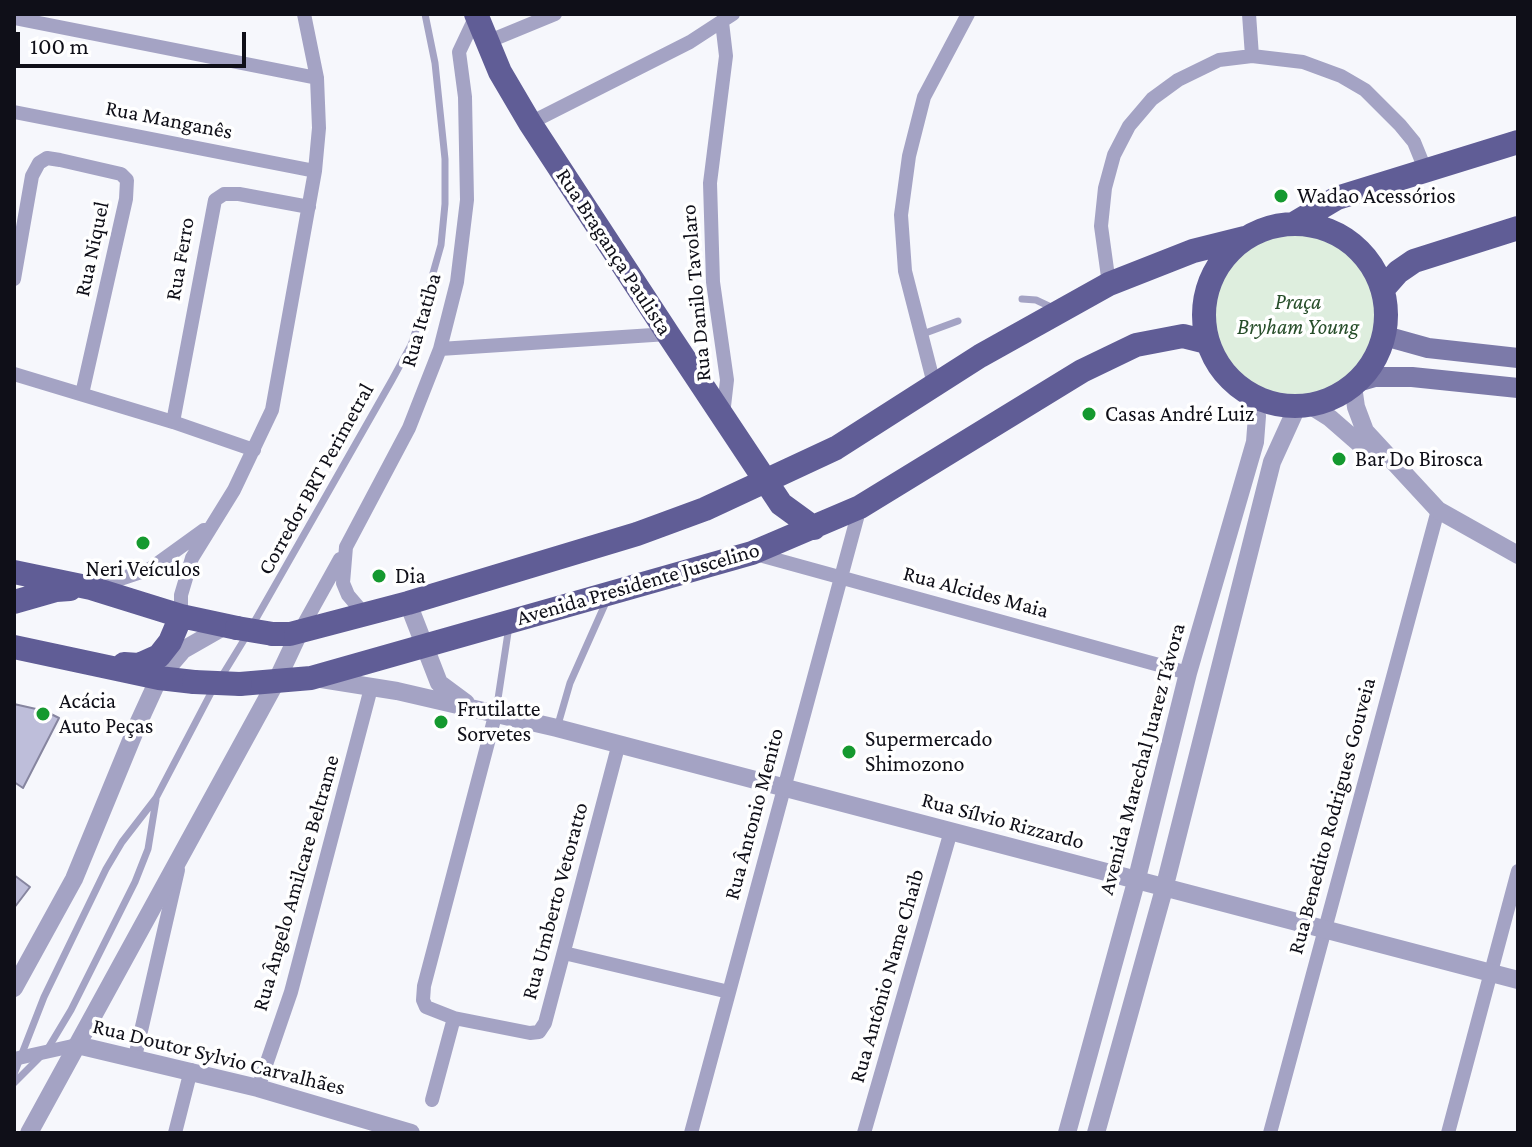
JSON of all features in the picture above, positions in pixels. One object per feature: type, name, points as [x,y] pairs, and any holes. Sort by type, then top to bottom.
[{"type":"main road","name":"Rua Bragança Paulista","points":[[476,15],[500,72],[530,123],[668,334],[781,504],[814,528]]},
{"type":"main road","points":[[1295,223],[1337,198],[1518,142]]},
{"type":"main road","points":[[14,572],[91,588],[181,616],[273,634],[300,631],[365,615],[637,534],[705,509],[836,448],[934,384],[1109,284],[1193,251],[1295,223],[1318,226],[1340,235],[1359,249],[1374,268],[1383,289],[1387,312],[1385,336],[1375,361],[1355,384]]},
{"type":"main road","points":[[1383,289],[1398,272],[1414,261],[1518,228]]},
{"type":"main road","points":[[1245,238],[1222,259],[1207,287],[1203,315],[1207,342],[1226,377],[1252,397],[1274,405],[1304,406],[1375,377],[1412,377],[1518,388]]},
{"type":"main road","name":"Avenida Presidente Juscelino","points":[[19,645],[159,678],[194,682],[240,684],[311,678],[426,648],[510,620],[752,553],[860,507],[1082,371],[1136,345],[1183,336],[1207,342]]},
{"type":"main road","points":[[1385,336],[1428,348],[1518,358]]},
{"type":"main road","points":[[14,602],[56,590],[91,588]]},
{"type":"main road","points":[[14,613],[56,590]]},
{"type":"main road","points":[[157,608],[170,642]]},
{"type":"main road","points":[[98,663],[139,665],[150,662],[165,651],[181,616]]},
{"type":"street","points":[[181,616],[181,595],[187,569],[210,525],[234,490],[272,410],[315,171],[319,128],[317,78],[304,14]]},
{"type":"street","points":[[487,42],[555,14]]},
{"type":"street","points":[[934,384],[905,271],[901,215],[909,156],[924,97],[968,14]]},
{"type":"street","points":[[1249,14],[1252,56]]},
{"type":"street","name":"Rua Itatiba","points":[[365,615],[348,595],[343,583],[346,547],[409,428],[440,349],[457,282],[467,200],[465,97],[459,52],[476,15]]},
{"type":"street","points":[[14,18],[317,78]]},
{"type":"street","points":[[530,123],[690,42],[728,18]]},
{"type":"street","name":"Rua Danilo Tavolaro","points":[[723,417],[727,380],[713,282],[710,196],[728,18]]},
{"type":"street","points":[[1109,284],[1101,226],[1105,188],[1114,155],[1129,126],[1152,99],[1178,80],[1219,60],[1252,56],[1303,62],[1341,76],[1365,90],[1383,107],[1414,142],[1425,169]]},
{"type":"street","name":"Rua Manganês","points":[[14,112],[315,171]]},
{"type":"street","name":"Rua Niquel","points":[[14,279],[32,176],[39,163],[47,158],[60,160],[121,174],[127,180],[126,199],[82,394]]},
{"type":"street","name":"Rua Ferro","points":[[173,422],[215,200],[224,194],[239,194],[309,207]]},
{"type":"street","points":[[440,349],[668,334]]},
{"type":"street","points":[[14,374],[254,450]]},
{"type":"street","points":[[1355,384],[1356,407],[1365,431],[1433,505]]},
{"type":"street","name":"Avenida Marechal Juarez Távora","points":[[1067,1133],[1136,882],[1188,673],[1255,442],[1257,416],[1252,397]]},
{"type":"street","points":[[1096,1133],[1164,889],[1272,462],[1304,406],[1330,418],[1433,505],[1518,555]]},
{"type":"street","name":"Rua Benedito Rodrigues Gouveia","points":[[1270,1133],[1326,930],[1433,505]]},
{"type":"street","name":"Rua Ântonio Menito","points":[[691,1133],[860,507]]},
{"type":"street","points":[[91,588],[150,569],[168,559],[210,525]]},
{"type":"street","points":[[29,1133],[276,682],[346,547]]},
{"type":"street","name":"Rua Alcides Maia","points":[[752,553],[1188,673]]},
{"type":"street","name":"Rua Sílvio Rizzardo","points":[[408,603],[439,683],[475,709]]},
{"type":"street","points":[[14,988],[74,879],[159,678],[183,650],[231,627]]},
{"type":"street","points":[[380,689],[422,683],[427,677],[426,648]]},
{"type":"street","name":"Rua Sílvio Rizzardo","points":[[311,678],[496,712],[1518,980]]},
{"type":"street","name":"Rua Ângelo Amilcare Beltrame","points":[[258,1088],[291,992],[380,689]]},
{"type":"street","name":"Rua Umberto Vetoratto","points":[[496,712],[424,986],[426,1007],[454,1018],[516,1032],[539,1032],[545,1023],[619,743]]},
{"type":"street","name":"Rua Antônio Name Chaib","points":[[864,1133],[951,831]]},
{"type":"street","points":[[135,1057],[181,856]]},
{"type":"street","points":[[1448,1133],[1518,871]]},
{"type":"street","points":[[564,953],[729,992]]},
{"type":"street","points":[[432,1100],[454,1018]]},
{"type":"street","name":"Rua Doutor Sylvio Carvalhães","points":[[16,1059],[77,1045],[258,1088],[360,1126],[411,1133]]},
{"type":"street","points":[[175,1133],[191,1070]]},
{"type":"lane","name":"Corredor BRT Perimetral","points":[[14,1074],[16,1059],[106,869],[122,842],[156,798],[209,697],[264,608],[411,345],[441,245],[445,204],[444,146],[435,63],[425,14]]},
{"type":"lane","points":[[1022,299],[1036,300],[1059,310]]},
{"type":"lane","points":[[920,335],[958,321]]},
{"type":"lane","points":[[557,728],[570,683],[610,592]]},
{"type":"lane","points":[[496,712],[510,620]]},
{"type":"lane","name":"Corredor BRT Perimetral","points":[[14,1083],[47,1050],[71,1010],[135,882],[148,849],[156,798]]},
{"type":"green space","name":"Praça Bryham Young","points":[[1297,232],[1329,238],[1356,256],[1374,283],[1380,315],[1374,347],[1356,374],[1329,392],[1297,398],[1265,392],[1238,374],[1220,347],[1214,315],[1220,283],[1238,256],[1265,238]]},
{"type":"building","points":[[14,704],[45,711],[59,718],[23,788],[14,782]]},
{"type":"building","points":[[14,875],[30,887],[14,908]]},
{"type":"place","name":"Wadao Acessórios","points":[[1281,196]]},
{"type":"place","name":"Casas André Luiz","points":[[1089,414]]},
{"type":"place","name":"Bar Do Birosca","points":[[1339,459]]},
{"type":"place","name":"Neri Veículos","points":[[143,543]]},
{"type":"place","name":"Dia","points":[[379,576]]},
{"type":"place","name":"Acácia Auto Peças","points":[[43,714]]},
{"type":"place","name":"Frutilatte Sorvetes","points":[[441,722]]},
{"type":"place","name":"Supermercado Shimozono","points":[[849,752]]}]
